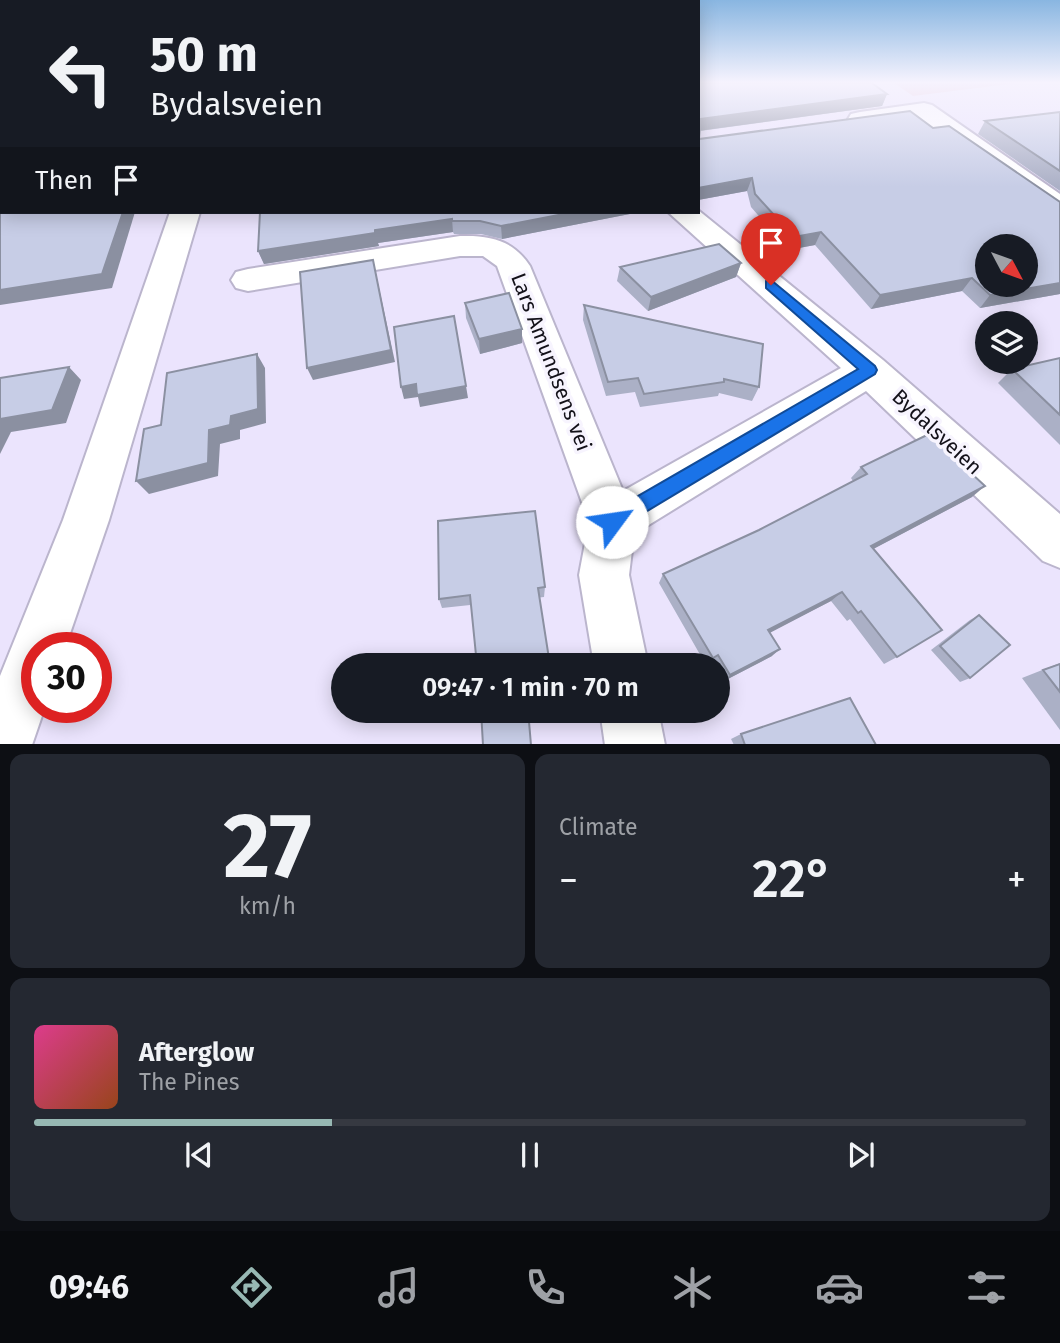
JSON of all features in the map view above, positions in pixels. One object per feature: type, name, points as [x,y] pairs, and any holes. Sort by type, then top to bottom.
[{"type":"main road","points":[[842,121],[866,118]]},
{"type":"main road","points":[[935,118],[1060,207]]},
{"type":"main road","points":[[43,632],[86,520],[184,214]]},
{"type":"main road","name":"Bydalsveien","points":[[686,214],[869,370],[1060,545]]},
{"type":"main road","name":"Lars Amundsens vei","points":[[248,280],[460,246],[484,245],[505,252],[514,266],[612,522]]},
{"type":"main road","points":[[619,653],[604,575],[612,522],[869,370]]},
{"type":"main road","points":[[2,744],[21,692]]},
{"type":"main road","points":[[631,723],[635,744]]},
{"type":"building","points":[[859,118],[919,118],[933,128],[949,126],[1060,202],[1060,283],[1038,287],[1038,234],[975,234],[975,281],[972,278],[880,295],[821,232],[794,237],[755,194],[752,178],[700,188],[700,139]]},
{"type":"building","points":[[1060,118],[1060,171],[985,121]]},
{"type":"building","points":[[0,214],[122,214],[102,274],[0,290]]},
{"type":"building","points":[[260,214],[564,214],[501,226],[452,219],[258,251]]},
{"type":"building","points":[[719,244],[741,263],[651,297],[620,267]]},
{"type":"building","points":[[373,260],[391,350],[307,368],[300,272]]},
{"type":"building","points":[[509,293],[522,329],[479,339],[465,303]]},
{"type":"building","points":[[584,305],[763,344],[759,387],[724,379],[724,382],[644,394],[638,378],[608,382]]},
{"type":"building","points":[[454,316],[466,386],[417,395],[416,384],[401,387],[394,327]]},
{"type":"building","points":[[257,354],[258,409],[231,416],[230,425],[209,430],[208,463],[136,481],[144,429],[161,425],[167,373]]},
{"type":"building","points":[[1060,358],[1060,415],[1017,374],[1038,374],[1038,363]]},
{"type":"building","points":[[69,367],[52,410],[0,419],[0,378]]},
{"type":"building","points":[[929,434],[985,486],[871,546],[942,630],[897,657],[861,611],[858,613],[842,592],[768,630],[780,649],[730,675],[730,653],[710,653],[663,574],[759,530],[867,474],[861,467]]},
{"type":"building","points":[[535,511],[545,587],[538,588],[548,653],[476,653],[470,595],[439,599],[438,521]]},
{"type":"building","points":[[979,615],[1010,645],[970,678],[940,646]]},
{"type":"building","points":[[1060,664],[1060,692],[1043,670]]},
{"type":"building","points":[[850,698],[875,744],[745,744],[741,734]]},
{"type":"building","points":[[482,723],[529,723],[531,744],[483,744]]},
{"type":"route","points":[[612,522],[869,370],[771,285]]}]
